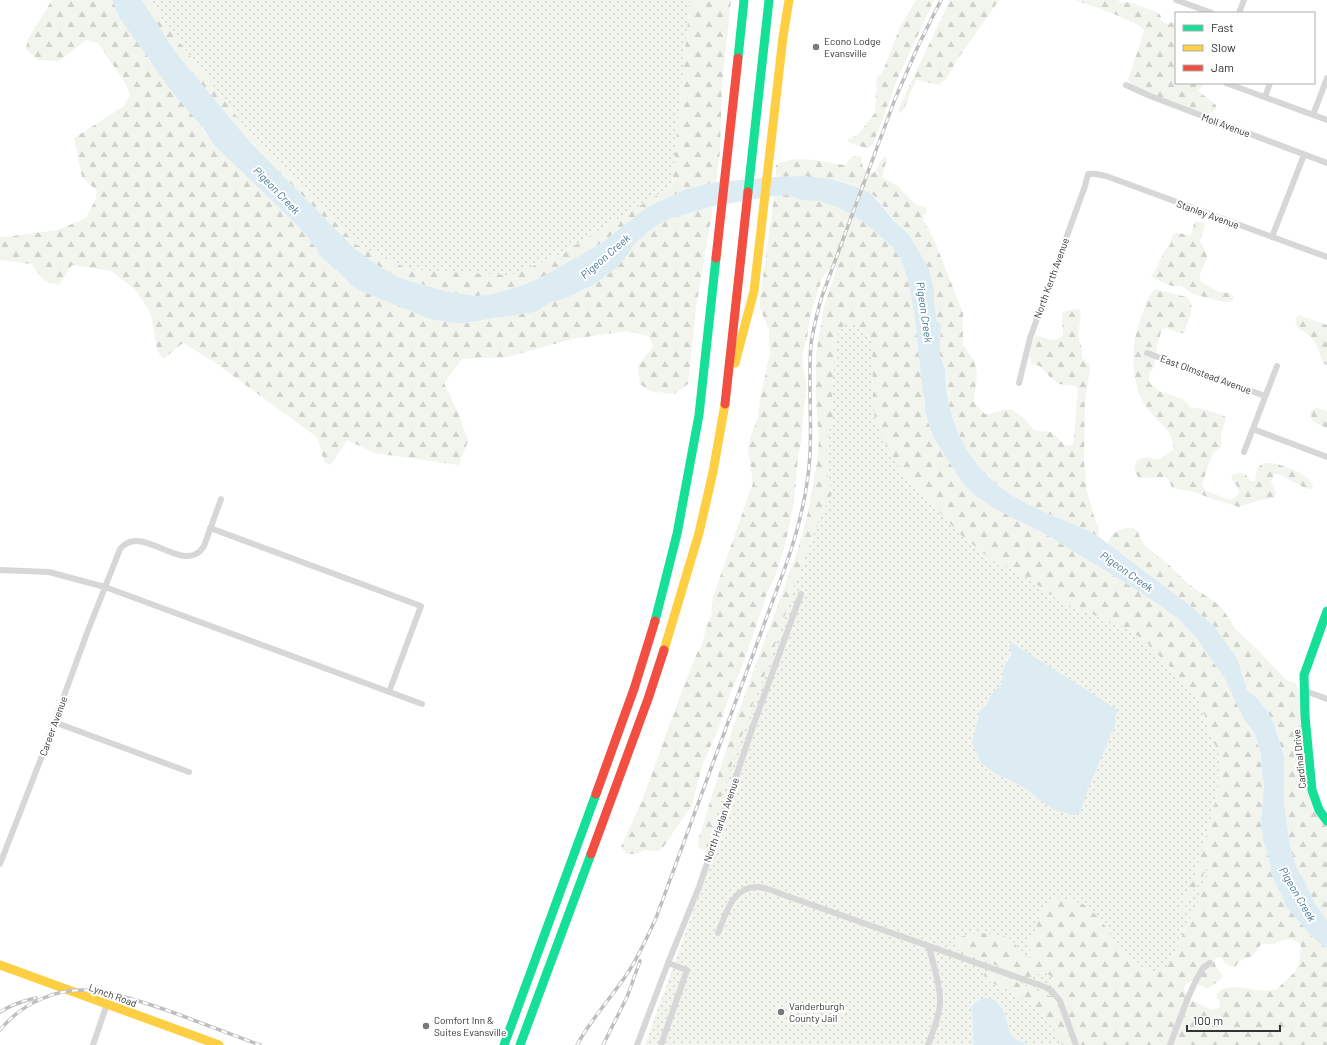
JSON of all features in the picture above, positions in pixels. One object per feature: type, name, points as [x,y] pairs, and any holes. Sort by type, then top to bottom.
[{"type":"main road","points":[[504,1045],[622,723],[644,657],[677,534],[699,415],[744,0]]},
{"type":"main road","points":[[520,1045],[648,699],[699,533],[725,403],[769,0]]},
{"type":"main road","points":[[725,403],[754,290],[783,37],[789,0]]},
{"type":"main road","name":"Cardinal Drive","points":[[1327,611],[1304,675],[1312,790],[1319,810],[1327,821]]},
{"type":"main road","name":"Lynch Road","points":[[0,965],[219,1045]]},
{"type":"street","points":[[1176,0],[1188,2],[1210,12]]},
{"type":"street","points":[[1239,12],[1244,0]]},
{"type":"street","points":[[1313,115],[1327,78]]},
{"type":"street","points":[[1229,84],[1327,120]]},
{"type":"street","points":[[1265,97],[1270,84]]},
{"type":"street","name":"Moll Avenue","points":[[1126,85],[1150,96],[1327,163]]},
{"type":"street","points":[[1272,237],[1304,155]]},
{"type":"street","name":"Stanley Avenue","points":[[1088,174],[1106,176],[1327,258]]},
{"type":"street","name":"North Kerth Avenue","points":[[1019,383],[1030,338],[1088,174]]},
{"type":"street","name":"East Olmstead Avenue","points":[[1147,353],[1265,396]]},
{"type":"street","points":[[1244,452],[1277,366]]},
{"type":"street","points":[[1253,430],[1327,457]]},
{"type":"street","points":[[221,499],[210,528],[421,606],[389,692]]},
{"type":"street","name":"Career Avenue","points":[[0,864],[105,587],[119,552],[124,544],[134,541],[142,541],[179,555],[189,556],[198,552],[202,548],[210,528]]},
{"type":"street","points":[[0,570],[49,572],[105,587],[422,704]]},
{"type":"street","name":"North Harlan Avenue","points":[[637,1045],[699,887],[752,729],[801,594]]},
{"type":"street","points":[[1304,691],[1327,699]]},
{"type":"street","points":[[54,722],[189,772]]},
{"type":"street","points":[[718,933],[731,902],[737,895],[748,888],[760,887],[1044,987],[1052,991],[1060,1001],[1076,1045]]},
{"type":"street","points":[[928,1045],[937,1019],[940,1002],[930,947]]},
{"type":"street","points":[[661,1045],[687,970],[668,963]]},
{"type":"street","points":[[1170,1045],[1197,978],[1203,968],[1210,963]]},
{"type":"street","points":[[93,1045],[107,1004]]},
{"type":"green space","points":[[52,0],[112,0],[214,145],[299,227],[316,248],[320,256],[350,284],[447,321],[464,323],[535,312],[551,302],[563,299],[593,285],[615,269],[633,246],[650,230],[669,219],[713,206],[696,308],[688,384],[674,394],[649,391],[640,384],[638,366],[653,346],[649,336],[627,331],[572,339],[508,357],[462,359],[444,383],[459,415],[468,441],[459,465],[374,453],[347,440],[331,465],[324,462],[318,438],[213,361],[183,343],[163,359],[157,350],[151,314],[135,289],[111,271],[72,265],[59,285],[45,281],[31,264],[0,260],[0,237],[58,230],[86,218],[96,199],[97,191],[82,177],[74,138],[124,106],[130,95],[126,84],[98,43],[86,40],[59,61],[38,60],[26,49],[28,39]]},
{"type":"green space","points":[[142,0],[151,0],[160,17],[244,126],[357,245],[410,270],[512,275],[559,255],[672,186],[690,0],[731,0],[722,85],[720,152],[716,182],[689,188],[649,206],[603,242],[542,277],[526,284],[491,295],[476,296],[444,291],[397,277],[356,250],[250,142],[176,53]]},
{"type":"green space","points":[[151,0],[690,0],[672,186],[559,255],[512,275],[410,270],[357,245],[244,126],[160,17]]},
{"type":"green space","points":[[916,0],[934,0],[898,78],[873,144],[868,149],[848,142],[848,139],[858,135],[875,113],[877,78],[883,71],[900,27]]},
{"type":"green space","points":[[950,0],[999,0],[957,60],[946,79],[939,85],[916,80],[903,111],[900,113],[898,110]]},
{"type":"green space","points":[[1074,0],[1118,0],[1121,3],[1130,2],[1158,13],[1161,16],[1160,21],[1168,24],[1175,21],[1175,84],[1203,84],[1198,91],[1216,105],[1216,109],[1212,112],[1203,114],[1151,96],[1133,85],[1128,80],[1144,30],[1122,17]]},
{"type":"green space","points":[[854,156],[861,157],[863,169],[873,173],[883,158],[885,156],[887,157],[882,177],[898,186],[915,204],[924,207],[927,210],[927,212],[923,215],[924,221],[935,242],[963,313],[963,345],[974,360],[977,373],[974,400],[975,404],[985,414],[1003,410],[1012,410],[1024,418],[1033,429],[1037,431],[1051,432],[1064,445],[1068,446],[1073,444],[1078,390],[1076,386],[1059,384],[1040,366],[1031,364],[1031,345],[1035,335],[1050,340],[1060,338],[1063,335],[1062,313],[1079,309],[1081,313],[1078,336],[1082,349],[1082,358],[1089,364],[1090,369],[1085,400],[1084,461],[1087,492],[1096,523],[1099,527],[1098,536],[1018,499],[995,483],[975,462],[960,436],[950,409],[946,388],[945,370],[940,355],[941,324],[937,321],[934,303],[934,290],[902,228],[878,200],[869,192],[859,187],[836,180],[811,177],[776,177],[776,165],[783,162],[800,159],[843,165]]},
{"type":"green space","points":[[788,195],[801,200],[819,201],[837,207],[863,221],[892,247],[901,259],[909,284],[915,319],[925,410],[931,431],[938,445],[963,483],[973,494],[994,508],[1047,535],[1140,592],[1180,620],[1198,640],[1225,679],[1245,721],[1254,732],[1261,755],[1264,786],[1261,820],[1263,841],[1289,909],[1313,937],[1327,949],[1327,1045],[1062,1045],[1058,1034],[1030,1003],[1014,993],[990,982],[984,975],[986,971],[990,971],[1049,996],[1053,995],[1053,981],[1048,974],[1036,974],[1029,980],[996,965],[960,952],[955,948],[958,939],[965,935],[978,933],[993,934],[1010,939],[1023,955],[1030,958],[1032,955],[1029,941],[1034,934],[1041,912],[1050,902],[1058,898],[1062,898],[1083,904],[1090,909],[1103,923],[1120,949],[1140,964],[1142,968],[1155,972],[1167,967],[1173,959],[1188,922],[1197,906],[1210,863],[1210,860],[1202,878],[1189,896],[1183,912],[1178,912],[1196,872],[1216,800],[1220,757],[1203,710],[1195,693],[1146,642],[1124,627],[1064,603],[1014,569],[993,561],[961,535],[903,474],[893,458],[875,420],[872,339],[860,327],[854,325],[845,324],[837,335],[836,339],[832,387],[833,421],[828,433],[826,451],[827,472],[832,494],[820,517],[803,562],[765,674],[755,698],[719,804],[711,842],[706,849],[702,850],[698,847],[699,838],[733,727],[797,552],[807,517],[816,469],[819,441],[816,400],[816,355],[824,306],[837,268],[834,264],[822,278],[810,316],[807,339],[802,355],[807,385],[794,502],[786,541],[776,574],[767,593],[718,730],[703,763],[692,805],[662,849],[657,851],[644,850],[636,854],[627,854],[621,847],[643,798],[677,704],[697,653],[702,645],[706,628],[711,616],[713,597],[753,483],[748,447],[758,417],[760,399],[770,353],[769,330],[760,308],[760,299],[774,196]],"holes":[[[1290,939],[1298,942],[1301,946],[1299,963],[1296,971],[1277,989],[1264,991],[1236,987],[1223,989],[1216,995],[1220,1002],[1220,1007],[1212,1010],[1191,1000],[1184,990],[1186,984],[1192,981],[1207,989],[1221,979],[1222,974],[1215,966],[1215,959],[1219,957],[1223,959],[1224,963],[1232,967],[1236,966],[1242,960],[1251,957],[1261,944],[1274,944],[1282,940]]]},
{"type":"green space","points":[[1195,221],[1204,223],[1205,225],[1200,241],[1207,257],[1200,275],[1201,282],[1218,292],[1231,293],[1234,299],[1230,302],[1224,302],[1193,294],[1181,286],[1172,286],[1151,276],[1154,273],[1165,250],[1170,245],[1173,234],[1178,233],[1191,235]]},
{"type":"green space","points":[[1156,289],[1186,297],[1191,304],[1191,314],[1184,333],[1179,333],[1167,328],[1162,329],[1157,346],[1154,367],[1149,373],[1149,382],[1159,391],[1183,399],[1191,408],[1200,408],[1225,416],[1221,446],[1212,455],[1202,484],[1204,488],[1207,491],[1227,499],[1232,499],[1239,494],[1239,489],[1231,478],[1233,474],[1244,474],[1251,481],[1255,481],[1260,465],[1267,463],[1290,468],[1305,476],[1313,485],[1312,489],[1307,489],[1279,474],[1274,474],[1271,482],[1276,494],[1274,498],[1260,500],[1239,507],[1195,492],[1172,488],[1168,479],[1166,478],[1138,477],[1134,469],[1137,460],[1145,457],[1158,460],[1173,450],[1172,438],[1166,429],[1150,412],[1140,396],[1135,377],[1133,358],[1135,339],[1148,298]]},
{"type":"green space","points":[[1298,315],[1327,325],[1327,365],[1323,363],[1315,342],[1297,326],[1296,320]]},
{"type":"green space","points":[[845,324],[850,324],[860,327],[872,339],[873,398],[903,474],[961,535],[993,561],[1014,569],[1064,603],[1124,627],[1146,642],[1195,693],[1219,753],[1220,758],[1216,800],[1196,872],[1179,912],[1183,912],[1189,896],[1202,878],[1210,858],[1210,863],[1197,906],[1188,922],[1173,959],[1167,967],[1155,972],[1142,968],[1121,950],[1103,923],[1041,912],[1034,934],[1029,941],[1032,955],[1030,959],[1022,954],[1012,940],[996,965],[1025,978],[1044,973],[1050,975],[1053,980],[1053,995],[1049,996],[990,971],[1014,993],[1030,1003],[1058,1034],[1062,1045],[1028,1045],[1015,1039],[1010,1032],[1003,1010],[995,1000],[973,1045],[645,1045],[713,856],[706,849],[711,842],[719,804],[730,770],[765,674],[803,562],[820,517],[832,494],[827,472],[826,451],[828,433],[833,421],[832,387],[837,335]],"holes":[[[1012,654],[1116,723],[1085,796],[1054,810],[1020,785],[996,774],[980,711],[987,704],[992,693],[1002,684],[1006,661]]]},
{"type":"green space","points":[[1317,408],[1327,411],[1327,428],[1313,422],[1310,413],[1312,410]]},
{"type":"green space","points":[[1125,528],[1134,528],[1137,530],[1146,547],[1168,564],[1188,584],[1222,608],[1237,631],[1258,650],[1286,680],[1295,683],[1300,691],[1307,776],[1311,803],[1314,812],[1327,827],[1327,920],[1315,904],[1302,876],[1297,869],[1290,847],[1284,802],[1284,757],[1274,724],[1266,709],[1255,696],[1247,690],[1237,658],[1215,627],[1193,608],[1108,544],[1110,538],[1114,534]]},
{"type":"water","name":"Pigeon Creek","points":[[112,0],[142,0],[176,53],[250,142],[356,250],[397,277],[444,291],[476,296],[490,295],[526,284],[542,277],[603,242],[649,206],[689,188],[716,182],[805,176],[830,179],[855,186],[869,192],[894,221],[909,235],[929,269],[934,290],[934,303],[937,321],[941,324],[940,355],[945,370],[946,391],[950,409],[960,436],[975,462],[995,483],[1018,499],[1098,536],[1193,608],[1215,627],[1237,658],[1247,690],[1255,696],[1266,709],[1274,724],[1284,757],[1284,802],[1290,847],[1297,869],[1302,876],[1315,904],[1327,920],[1327,949],[1313,937],[1288,909],[1273,878],[1268,854],[1263,841],[1261,820],[1264,786],[1261,755],[1254,732],[1245,721],[1225,679],[1198,640],[1180,620],[1140,592],[1047,535],[994,508],[973,494],[963,483],[938,445],[931,431],[925,410],[915,319],[909,284],[901,259],[892,247],[863,221],[837,207],[819,201],[801,200],[788,195],[713,206],[669,219],[650,230],[633,246],[624,260],[615,269],[593,285],[563,299],[551,302],[535,312],[464,323],[430,319],[361,291],[350,284],[320,256],[316,248],[299,227],[214,145],[203,128],[173,93],[119,17]]},
{"type":"water","points":[[1012,643],[1118,710],[1115,717],[1116,723],[1088,789],[1080,812],[1075,815],[1054,810],[1020,785],[996,774],[981,763],[972,743],[980,711],[987,704],[992,693],[1002,684],[1004,668],[1012,654],[1009,646]]},
{"type":"water","points":[[986,998],[995,1000],[1003,1010],[1010,1032],[1015,1039],[1028,1045],[973,1045],[972,1007],[977,1001]]},
{"type":"railway","points":[[577,1045],[588,1026],[621,983],[631,967],[656,918],[787,562],[799,522],[809,468],[811,344],[821,299],[895,99],[919,44],[941,0]]},
{"type":"railway","points":[[603,1045],[627,997],[640,961]]},
{"type":"railway","points":[[0,1030],[19,1012],[42,998],[68,991],[81,990],[117,995],[138,1001],[260,1045]]},
{"type":"railway","points":[[0,1012],[8,1007],[36,998]]},
{"type":"traffic: fast","points":[[738,58],[744,0]]},
{"type":"traffic: fast","points":[[748,192],[769,0]]},
{"type":"traffic: fast","points":[[655,621],[677,534],[699,415],[716,258]]},
{"type":"traffic: fast","points":[[1327,611],[1304,675],[1305,716],[1312,790],[1319,810],[1327,821]]},
{"type":"traffic: fast","points":[[504,1045],[596,794]]},
{"type":"traffic: fast","points":[[520,1045],[591,854]]},
{"type":"traffic: slow","points":[[735,363],[754,291],[783,37],[789,0]]},
{"type":"traffic: slow","points":[[664,650],[699,533],[713,472],[725,404]]},
{"type":"traffic: slow","points":[[0,965],[219,1045]]},
{"type":"traffic: jam","points":[[716,258],[738,58]]},
{"type":"traffic: jam","points":[[725,404],[748,192]]},
{"type":"traffic: jam","points":[[596,794],[634,689],[655,621]]},
{"type":"traffic: jam","points":[[591,854],[648,699],[664,650]]},
{"type":"place","name":"Econo Lodge Evansville","points":[[816,47]]},
{"type":"place","name":"Vanderburgh County Jail","points":[[781,1012]]},
{"type":"place","name":"Comfort Inn & Suites Evansville","points":[[426,1026]]}]
